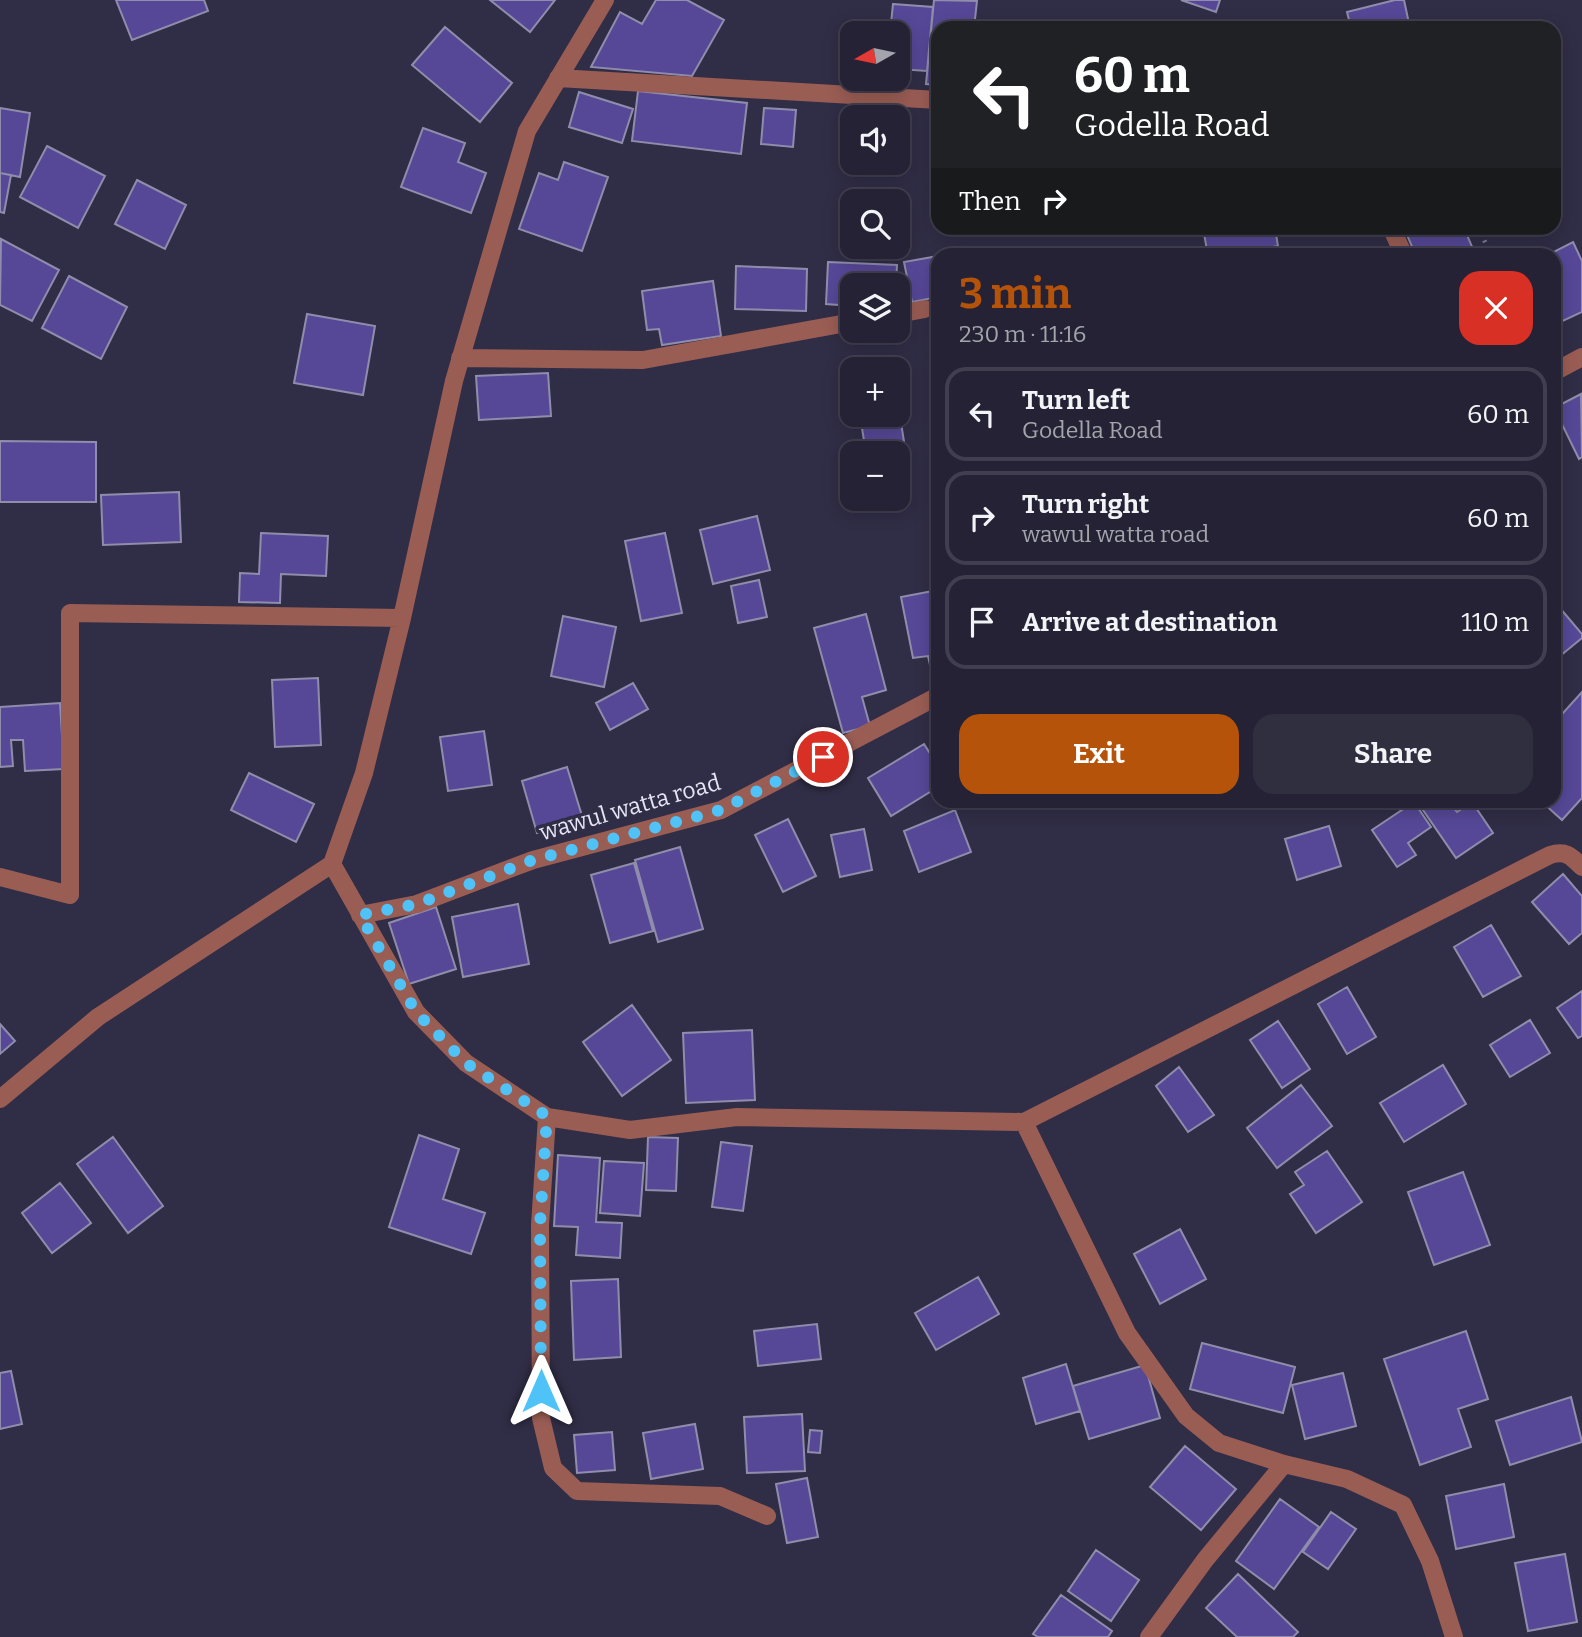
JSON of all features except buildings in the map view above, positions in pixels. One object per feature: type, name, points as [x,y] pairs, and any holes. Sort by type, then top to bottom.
[{"type":"street","points":[[0,1099],[98,1017],[332,864],[364,773],[460,358],[527,131],[605,0]]},
{"type":"street","points":[[558,78],[931,100]]},
{"type":"street","points":[[910,312],[926,309]]},
{"type":"street","points":[[460,358],[643,360],[840,324]]},
{"type":"street","points":[[1561,368],[1582,357]]},
{"type":"street","points":[[0,877],[71,895],[70,613],[402,618]]},
{"type":"street","name":"wawul watta road","points":[[360,915],[417,904],[533,860],[721,810],[931,700]]},
{"type":"street","points":[[332,864],[416,1012],[466,1063],[547,1116],[630,1130],[737,1117],[1024,1122],[1550,855],[1560,852],[1571,855],[1582,867]]},
{"type":"street","points":[[547,1116],[540,1225],[541,1418],[553,1468],[577,1491],[720,1496],[767,1516]]},
{"type":"street","points":[[1024,1122],[1127,1332],[1186,1416],[1219,1443],[1284,1464],[1347,1479],[1403,1505],[1430,1561],[1454,1637]]},
{"type":"street","points":[[1149,1637],[1205,1560],[1284,1464]]},
{"type":"route","points":[[541,1391],[540,1225],[547,1116],[466,1063],[416,1012],[360,915],[417,904],[533,860],[721,810],[823,757]]}]
